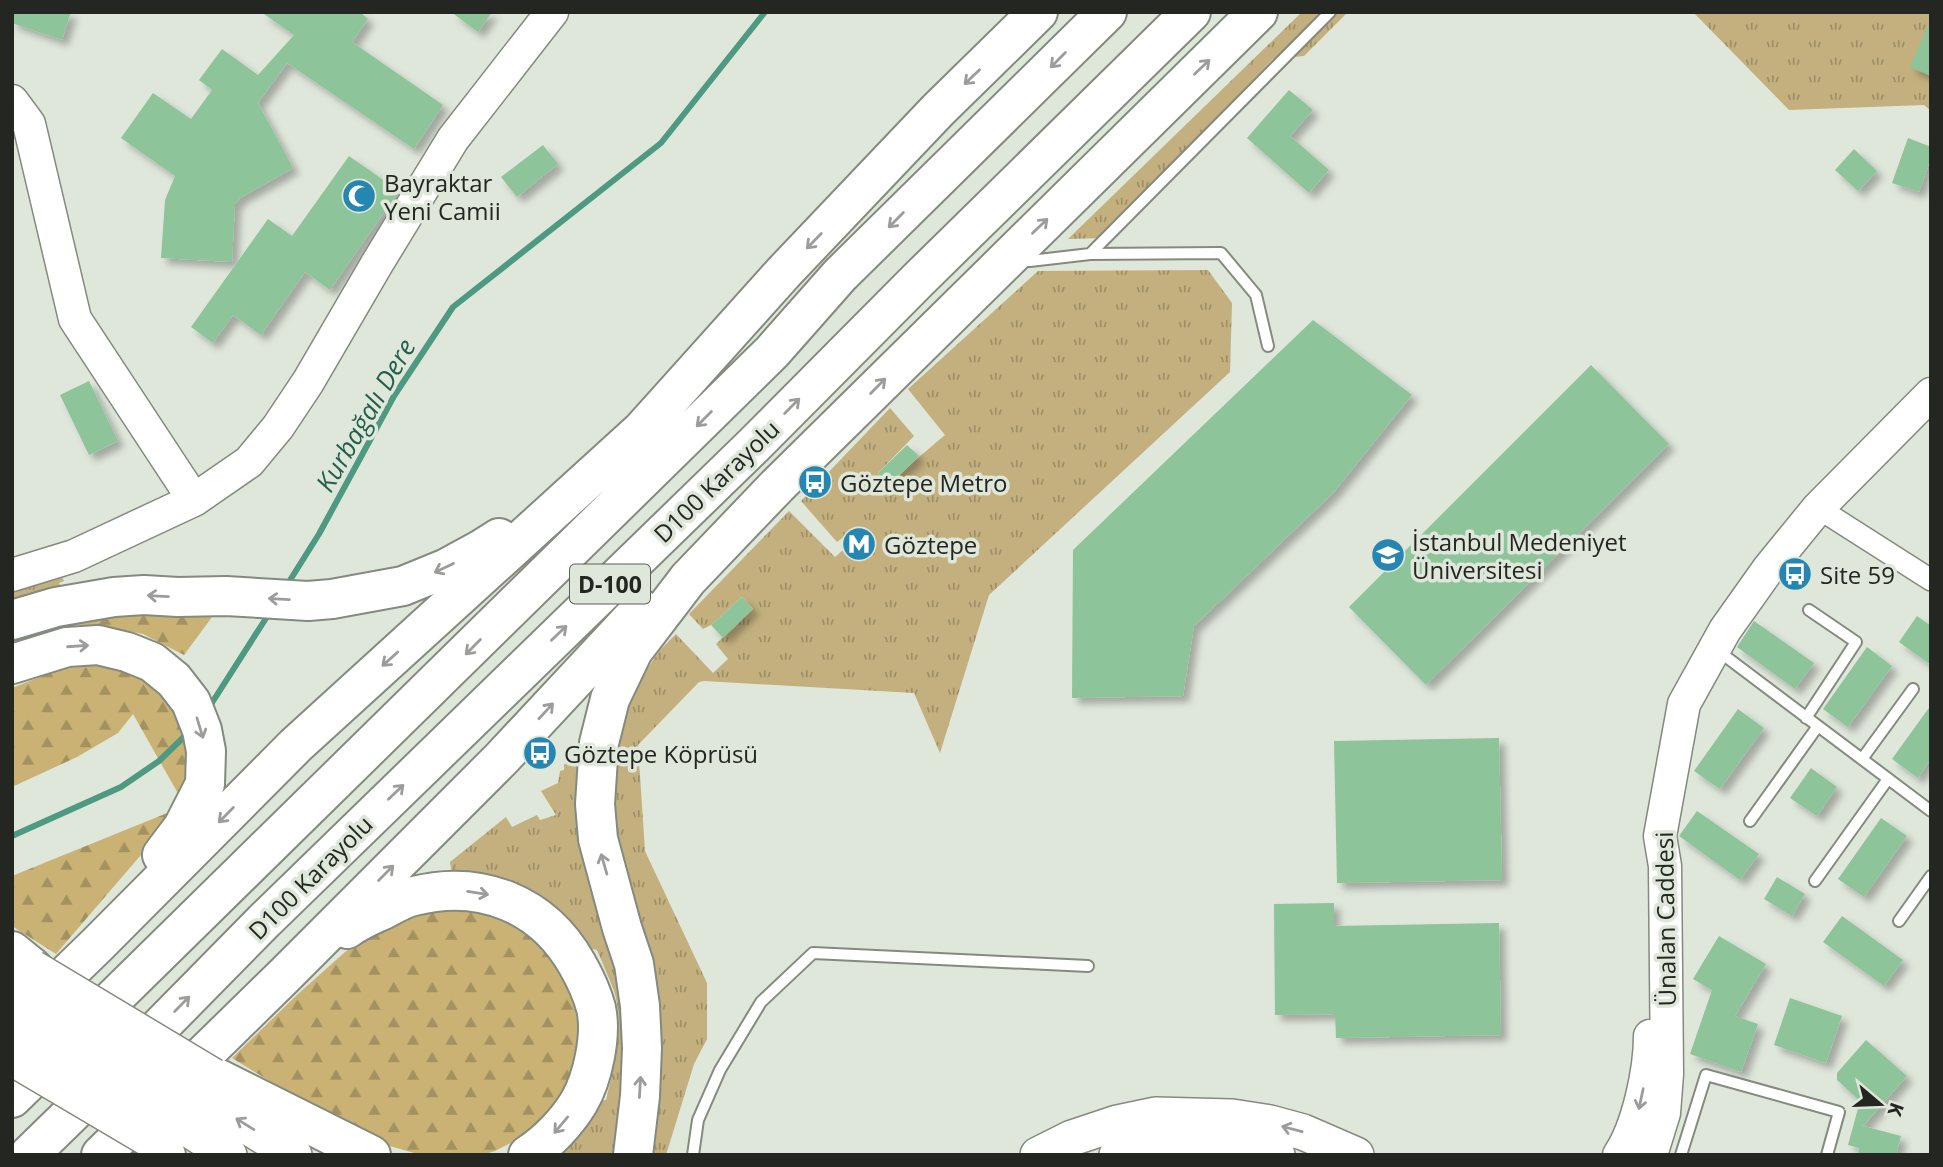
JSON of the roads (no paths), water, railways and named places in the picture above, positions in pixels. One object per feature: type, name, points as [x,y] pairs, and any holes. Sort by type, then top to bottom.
[{"type":"highway","points":[[642,430],[938,110],[1038,12]]},
{"type":"highway","name":"D100 Karayolu","points":[[12,1098],[772,352],[840,275],[1107,12]]},
{"type":"highway","name":"D100 Karayolu","points":[[29,1155],[1191,12]]},
{"type":"highway","points":[[633,1155],[642,1048],[640,1006],[634,964],[598,839],[595,804],[599,743],[610,699],[634,650],[688,579],[777,486],[1258,12]]},
{"type":"highway","points":[[12,1026],[97,945],[296,745],[642,430],[782,314],[840,275]]},
{"type":"highway","points":[[12,620],[56,607],[114,597],[226,596],[308,601],[403,586],[447,568],[480,550],[604,465]]},
{"type":"highway","points":[[101,1155],[500,759],[683,564],[777,486]]},
{"type":"highway","points":[[12,664],[67,647],[98,645],[127,652],[152,662],[174,680],[191,702],[202,730],[206,751],[205,784],[183,827],[97,945]]},
{"type":"highway","points":[[286,974],[358,921],[412,896],[446,890],[475,891],[501,897],[528,911],[553,931],[571,953],[585,978],[596,1009],[597,1039],[592,1070],[580,1101],[556,1132],[528,1155]]},
{"type":"highway","points":[[204,1085],[371,1155]]},
{"type":"main road","points":[[17,965],[204,1085],[338,1155]]},
{"type":"main road","points":[[12,1026],[165,1142]]},
{"type":"main road","points":[[12,1058],[165,1142],[229,1155]]},
{"type":"main road","points":[[204,1085],[294,1155]]},
{"type":"main road","points":[[1038,1155],[1072,1138],[1117,1122],[1155,1115],[1232,1117],[1270,1123],[1303,1132],[1356,1155]]},
{"type":"main road","points":[[1117,1155],[1148,1147],[1172,1149],[1227,1146],[1277,1155]]},
{"type":"street","points":[[12,575],[74,556],[194,500],[249,462],[278,427],[314,372],[448,146],[552,12]]},
{"type":"street","points":[[12,101],[29,124],[75,319],[194,500]]},
{"type":"street","name":"Ünalan Caddesi","points":[[1651,1155],[1664,1113],[1667,1074],[1665,866],[1660,836],[1684,704],[1725,630],[1769,568],[1818,508],[1931,394]]},
{"type":"street","points":[[1818,508],[1931,580]]},
{"type":"street","points":[[1619,1155],[1637,1113],[1650,1046],[1650,890],[1660,836]]},
{"type":"lane","points":[[1090,254],[1330,12]]},
{"type":"lane","points":[[1006,259],[1030,261],[1090,254],[1221,253],[1256,295],[1268,346]]},
{"type":"lane","points":[[1806,718],[1856,642],[1810,610]]},
{"type":"lane","points":[[1714,649],[1931,811]]},
{"type":"lane","points":[[1862,759],[1913,689]]},
{"type":"lane","points":[[1750,821],[1818,726]]},
{"type":"lane","points":[[1815,881],[1888,779]]},
{"type":"lane","points":[[1899,921],[1931,876]]},
{"type":"lane","points":[[693,1155],[698,1120],[720,1070],[761,1002],[813,953],[1088,966]]},
{"type":"lane","points":[[1681,1155],[1706,1075],[1839,1112],[1827,1155]]},
{"type":"waterway","name":"Kurbağalı Dere","points":[[287,585],[319,534],[394,396],[453,307],[661,143],[765,12]]},
{"type":"waterway","name":"Kurbağalı Dere","points":[[208,709],[270,612]]},
{"type":"waterway","name":"Kurbağalı Dere","points":[[12,836],[121,787],[159,761],[190,731]]},
{"type":"place","name":"Bayraktar Yeni Camii","points":[[359,196]]},
{"type":"place","name":"Göztepe Metro","points":[[815,482]]},
{"type":"place","name":"Göztepe","points":[[859,544]]},
{"type":"place","name":"İstanbul Medeniyet Üniversitesi","points":[[1388,555]]},
{"type":"place","name":"Site 59","points":[[1795,574]]},
{"type":"place","name":"Göztepe Köprüsü","points":[[540,753]]}]
